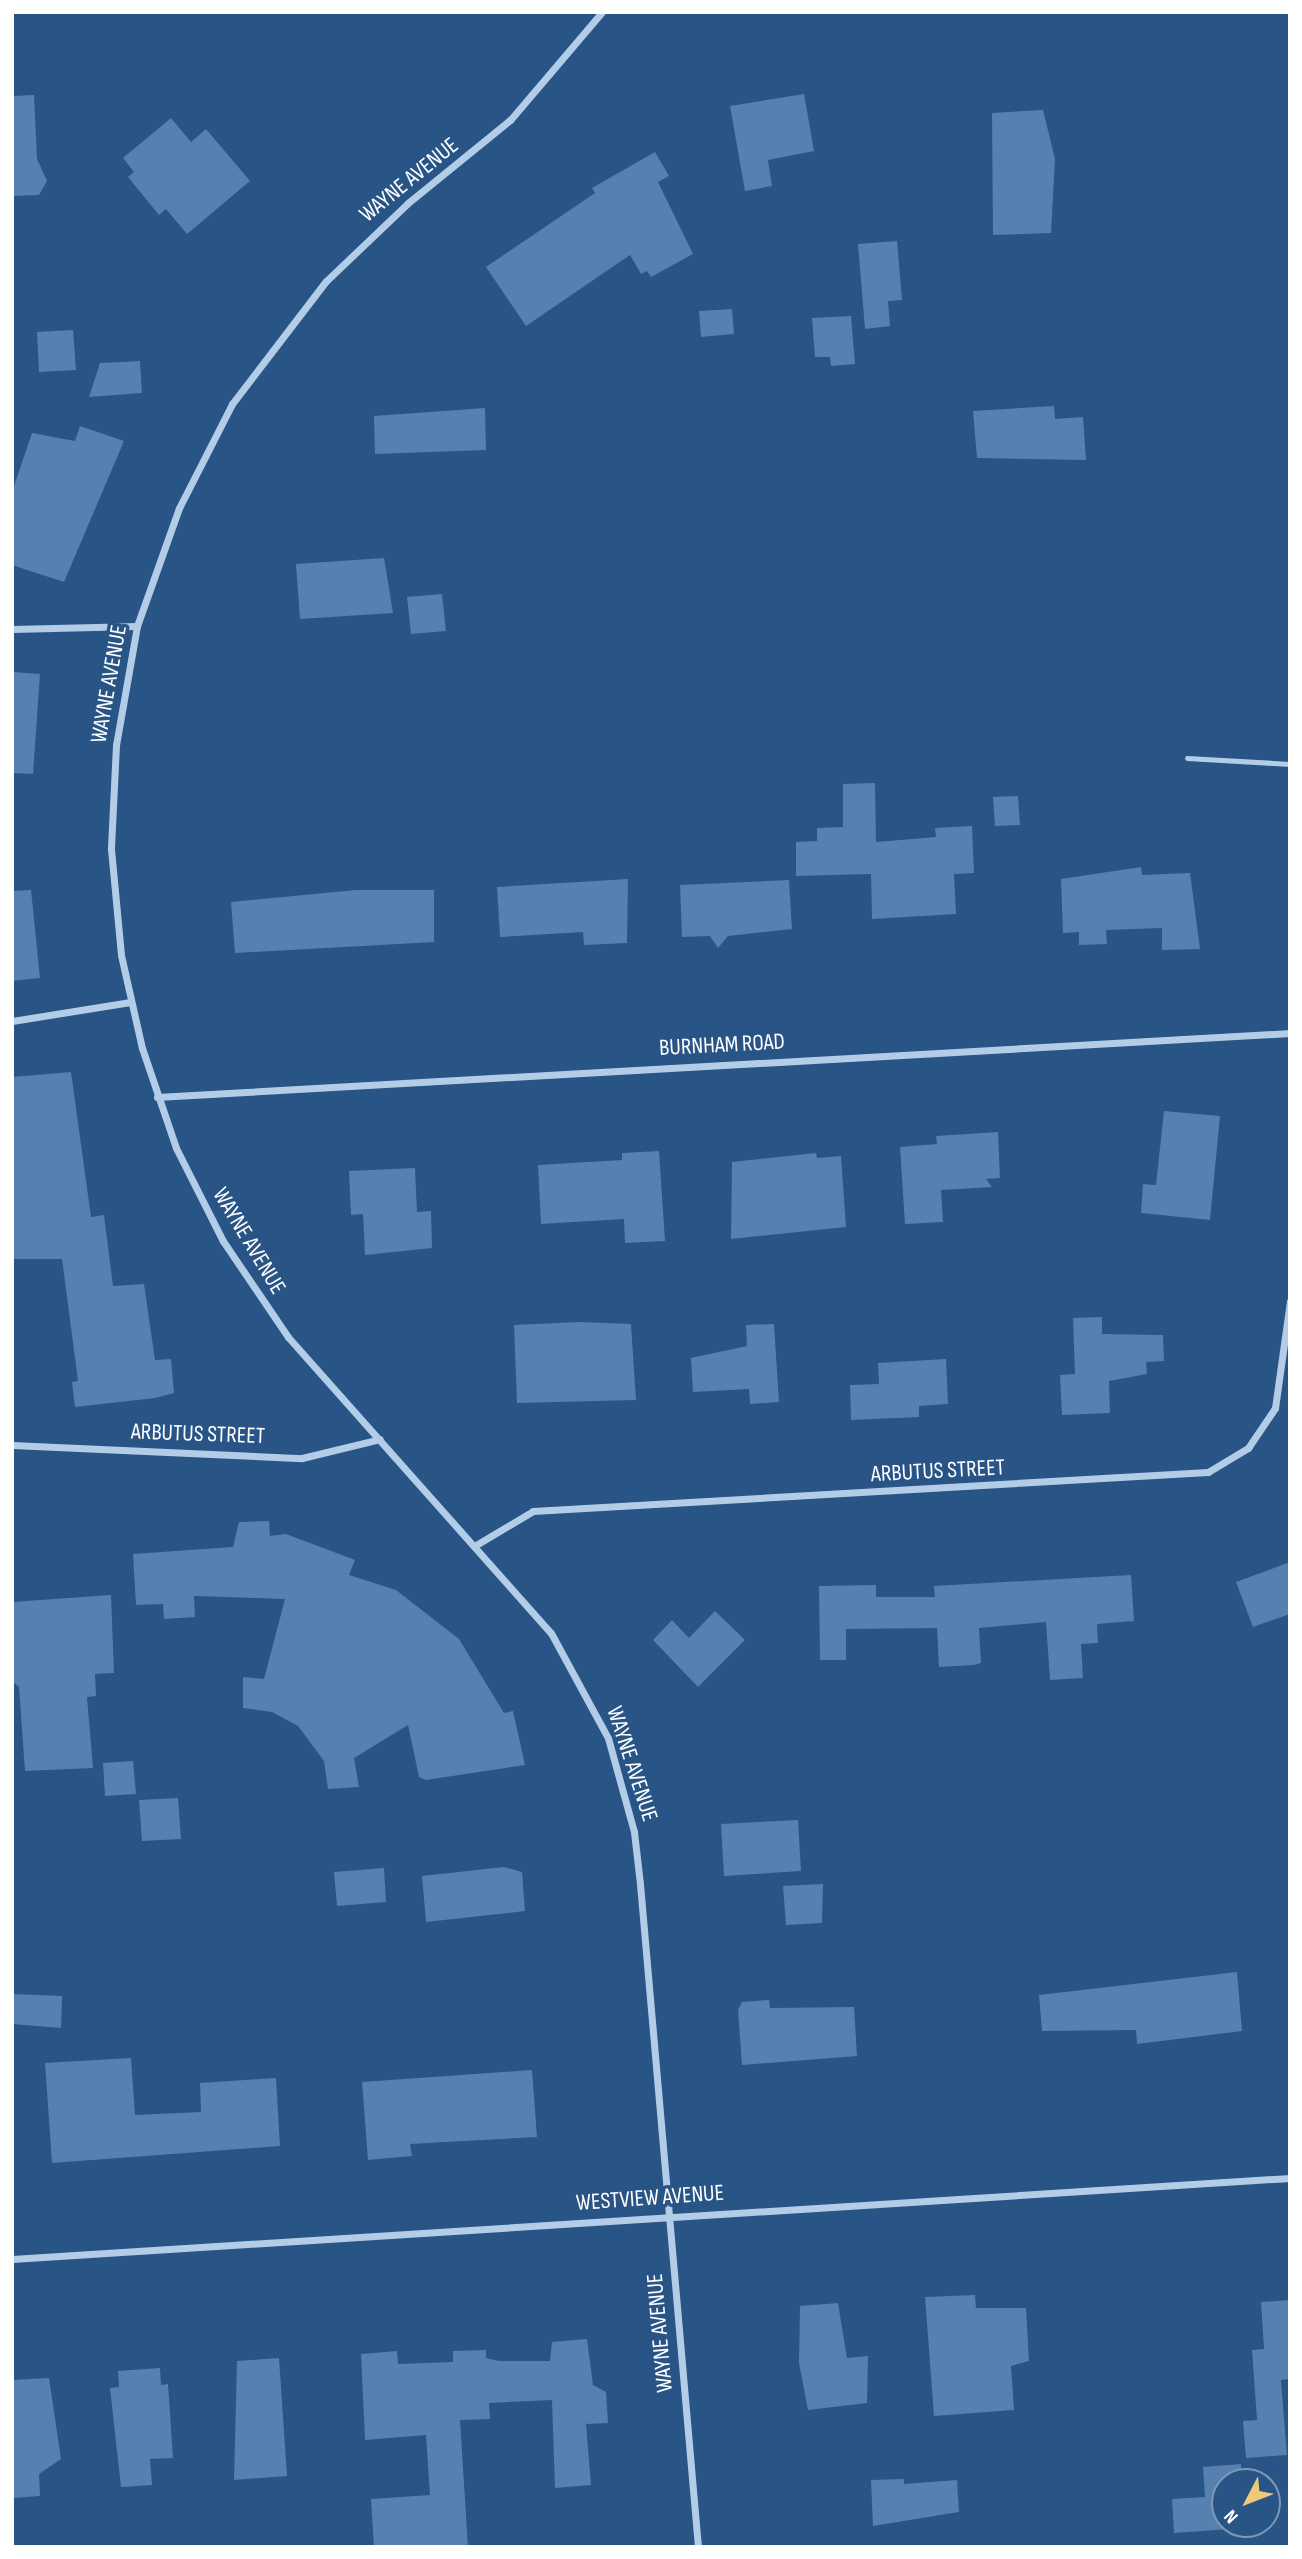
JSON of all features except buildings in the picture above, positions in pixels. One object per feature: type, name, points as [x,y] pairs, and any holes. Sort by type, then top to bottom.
[{"type":"street","name":"WAYNE AVENUE","points":[[602,12],[510,120],[365,241],[268,350],[204,453],[137,626],[116,745],[111,836],[130,1002],[157,1097],[198,1196],[250,1285],[380,1439],[551,1633],[585,1687],[623,1785],[640,1884],[698,2547]]},
{"type":"street","points":[[12,629],[137,626]]},
{"type":"street","points":[[12,1021],[130,1002]]},
{"type":"street","name":"BURNHAM ROAD","points":[[157,1097],[1290,1033]]},
{"type":"street","name":"ARBUTUS STREET","points":[[476,1545],[533,1511],[1208,1472],[1248,1448],[1275,1408],[1290,1301]]},
{"type":"street","name":"ARBUTUS STREET","points":[[12,1445],[302,1458],[380,1439]]},
{"type":"street","name":"WESTVIEW AVENUE","points":[[12,2259],[1290,2178]]},
{"type":"lane","points":[[1187,758],[1290,764]]}]
